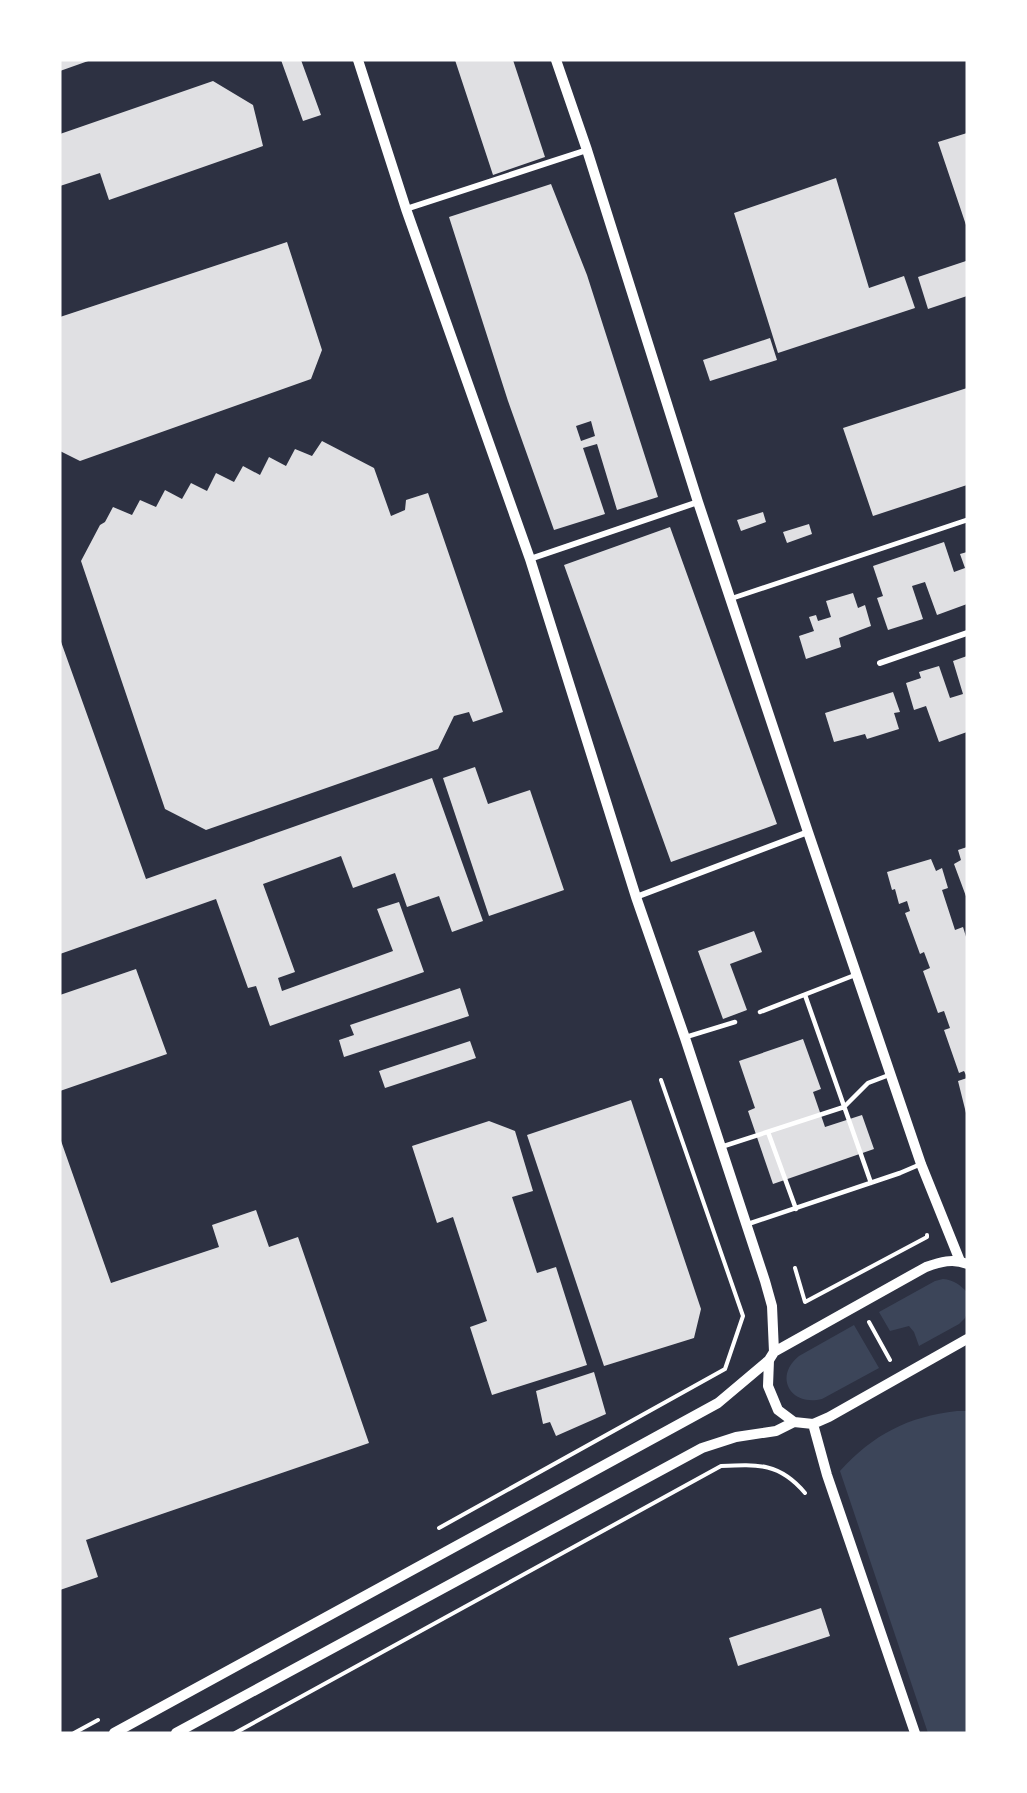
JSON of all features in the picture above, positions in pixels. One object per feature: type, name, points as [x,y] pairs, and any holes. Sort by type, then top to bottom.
[{"type":"street","points":[[358,60],[406,209],[530,559],[636,897],[685,1038],[772,1306],[772,1356],[768,1386],[778,1410],[794,1422],[813,1424],[967,1339]]},
{"type":"street","points":[[114,1733],[718,1403],[772,1356],[926,1267],[944,1261],[964,1263],[921,1164],[856,975],[698,502],[587,150],[556,60]]},
{"type":"street","points":[[406,209],[587,150]]},
{"type":"street","points":[[530,559],[698,502]]},
{"type":"street","points":[[730,599],[967,520]]},
{"type":"street","points":[[880,663],[967,633]]},
{"type":"street","points":[[636,897],[808,832]]},
{"type":"street","points":[[176,1733],[702,1448],[736,1437],[776,1431],[794,1422]]},
{"type":"street","points":[[813,1424],[827,1475],[915,1733]]},
{"type":"lane","points":[[760,1012],[856,975]]},
{"type":"lane","points":[[805,995],[871,1183]]},
{"type":"lane","points":[[685,1038],[735,1022]]},
{"type":"lane","points":[[721,1148],[844,1107],[868,1083],[890,1075]]},
{"type":"lane","points":[[768,1132],[796,1209]]},
{"type":"lane","points":[[746,1225],[921,1164]]},
{"type":"path","points":[[435,1530],[725,1368],[743,1316],[661,1080]]},
{"type":"path","points":[[795,1268],[806,1302],[927,1237],[924,1228]]},
{"type":"path","points":[[865,1315],[892,1363]]},
{"type":"path","points":[[235,1733],[721,1466],[752,1464],[775,1469],[794,1480],[805,1494]]},
{"type":"path","points":[[74,1733],[105,1716]]},
{"type":"shaded area","points":[[943,1279],[956,1283],[967,1292],[967,1313],[959,1324],[919,1346],[909,1326],[890,1331],[879,1312],[935,1281]]},
{"type":"shaded area","points":[[854,1325],[879,1368],[822,1399],[802,1399],[794,1394],[787,1381],[787,1373],[791,1364],[799,1356]]},
{"type":"shaded area","points":[[967,1411],[967,1733],[928,1733],[840,1471],[866,1447],[892,1429],[922,1418]]},
{"type":"building","points":[[60,60],[91,60],[60,71]]},
{"type":"building","points":[[281,60],[301,60],[321,115],[303,121]]},
{"type":"building","points":[[455,60],[513,60],[545,157],[493,175]]},
{"type":"building","points":[[213,81],[253,105],[263,146],[109,200],[100,173],[60,186],[60,134]]},
{"type":"building","points":[[967,133],[967,228],[938,142]]},
{"type":"building","points":[[836,178],[869,288],[904,276],[915,308],[778,353],[734,213]]},
{"type":"building","points":[[551,184],[587,275],[658,497],[617,510],[597,444],[583,448],[605,514],[554,530],[508,401],[449,217]],"holes":[[[591,421],[595,436],[581,441],[576,426]]]},
{"type":"building","points":[[287,242],[322,350],[311,379],[80,461],[60,451],[60,317]]},
{"type":"building","points":[[966,261],[967,296],[928,309],[918,277]]},
{"type":"building","points":[[770,338],[777,360],[710,381],[703,360]]},
{"type":"building","points":[[967,388],[967,485],[873,516],[843,428]]},
{"type":"building","points":[[322,441],[374,468],[391,516],[405,510],[406,500],[428,493],[503,712],[473,722],[469,712],[454,716],[438,749],[206,830],[165,809],[81,561],[100,525],[105,522],[113,507],[132,515],[140,500],[156,507],[165,490],[182,499],[191,483],[207,491],[216,473],[234,482],[243,466],[260,475],[269,457],[286,466],[295,449],[312,456]]},
{"type":"building","points":[[763,512],[766,522],[741,531],[737,520]]},
{"type":"building","points":[[809,524],[812,534],[787,543],[783,532]]},
{"type":"building","points":[[670,527],[777,824],[671,862],[564,565]]},
{"type":"building","points":[[944,542],[954,572],[965,568],[960,554],[967,552],[967,604],[937,615],[925,582],[912,586],[923,619],[888,630],[877,598],[883,596],[873,566]]},
{"type":"building","points":[[853,593],[858,608],[865,605],[871,626],[839,638],[841,647],[806,659],[799,636],[814,631],[809,617],[816,615],[818,621],[831,617],[826,601]]},
{"type":"building","points":[[60,639],[146,879],[432,778],[483,921],[452,932],[439,896],[407,907],[395,873],[353,888],[341,856],[263,884],[295,972],[278,978],[282,991],[393,951],[377,909],[399,902],[424,972],[270,1026],[256,986],[248,988],[216,899],[60,954]]},
{"type":"building","points":[[967,656],[967,732],[939,742],[926,706],[914,710],[906,683],[921,678],[919,672],[939,666],[950,698],[963,694],[953,661]]},
{"type":"building","points":[[893,692],[900,712],[894,713],[899,729],[867,739],[865,734],[834,742],[825,713]]},
{"type":"building","points":[[475,767],[488,804],[530,790],[564,890],[489,916],[443,778]]},
{"type":"building","points":[[967,847],[967,899],[954,864],[961,860],[958,850]]},
{"type":"building","points":[[931,859],[936,871],[942,868],[948,888],[942,890],[955,930],[963,927],[967,940],[967,1077],[964,1071],[959,1073],[944,1030],[950,1028],[944,1011],[938,1013],[923,971],[930,968],[924,952],[920,954],[905,913],[910,911],[907,901],[899,904],[887,872]]},
{"type":"building","points":[[754,931],[762,952],[730,964],[747,1010],[723,1019],[698,951]]},
{"type":"building","points":[[136,969],[167,1054],[60,1091],[60,995]]},
{"type":"building","points":[[460,988],[469,1016],[344,1057],[339,1040],[354,1035],[350,1025]]},
{"type":"building","points":[[803,1039],[821,1089],[813,1092],[825,1127],[862,1115],[874,1149],[773,1184],[748,1111],[755,1108],[739,1061]]},
{"type":"building","points":[[470,1041],[476,1058],[385,1088],[379,1071]]},
{"type":"building","points":[[967,1078],[967,1113],[966,1113],[958,1081]]},
{"type":"building","points":[[631,1100],[701,1309],[694,1338],[604,1366],[527,1135]]},
{"type":"building","points":[[489,1121],[515,1131],[533,1191],[512,1197],[537,1273],[556,1267],[587,1365],[492,1395],[470,1327],[487,1321],[453,1217],[437,1223],[412,1146]]},
{"type":"building","points":[[60,1138],[111,1283],[219,1247],[212,1225],[256,1210],[269,1247],[298,1237],[369,1443],[86,1540],[98,1577],[60,1590]]},
{"type":"building","points":[[594,1372],[606,1414],[556,1436],[550,1422],[543,1424],[536,1391]]},
{"type":"building","points":[[821,1608],[830,1636],[738,1666],[729,1638]]}]
